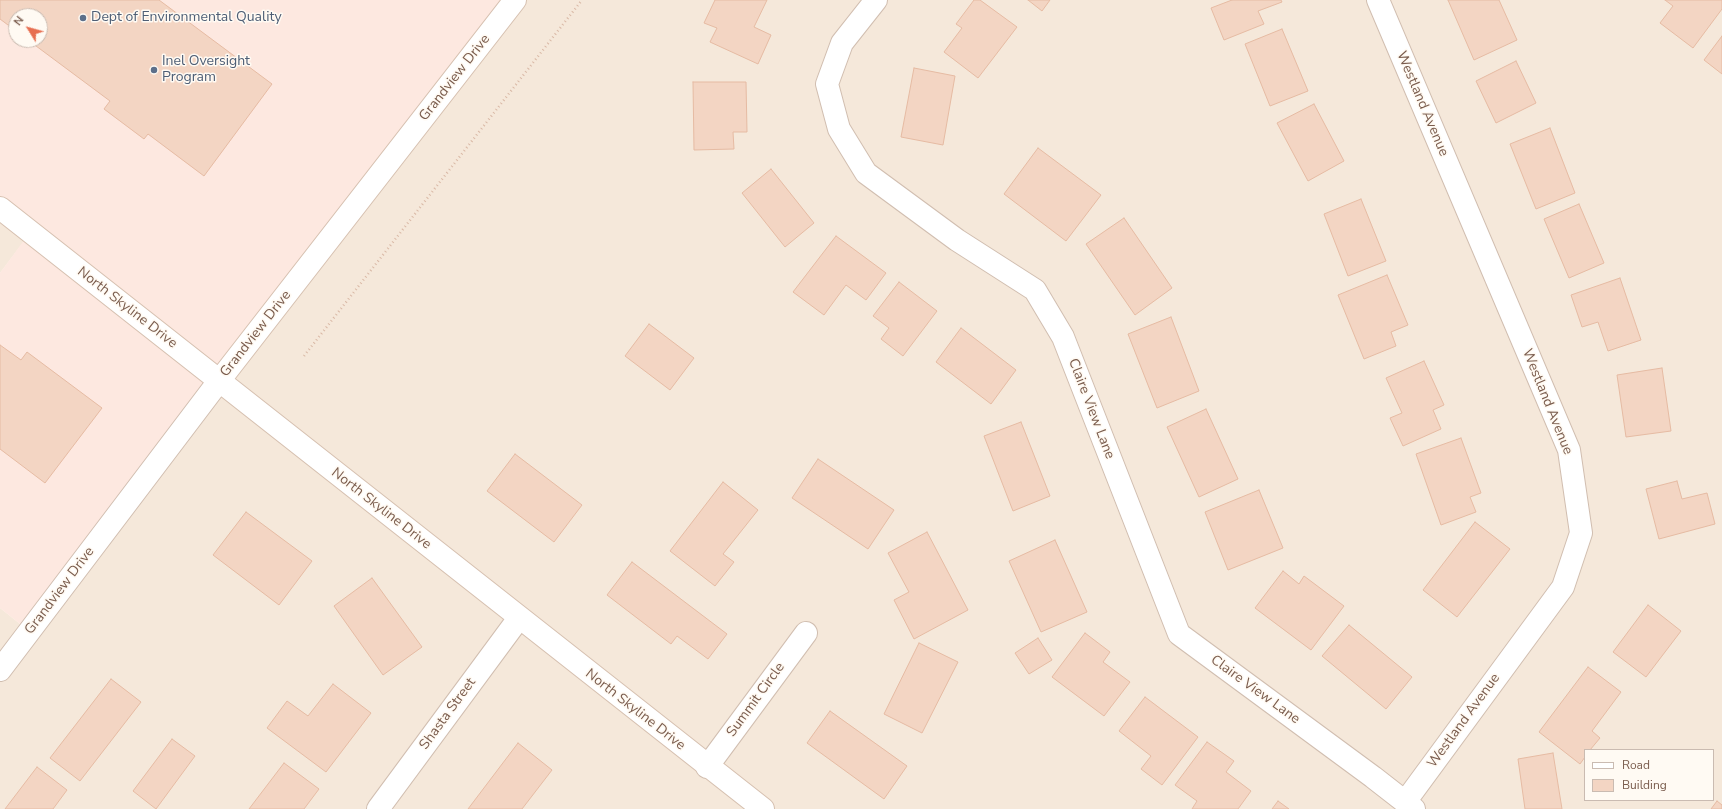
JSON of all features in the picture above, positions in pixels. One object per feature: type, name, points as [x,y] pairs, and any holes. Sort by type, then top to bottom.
[{"type":"street","name":"Grandview Drive","points":[[0,670],[220,381],[516,0]]},
{"type":"street","name":"Claire View Lane","points":[[876,0],[842,43],[827,84],[839,129],[866,173],[957,240],[1035,290],[1063,337],[1179,634],[1373,776],[1409,806]]},
{"type":"street","name":"Westland Avenue","points":[[1378,0],[1569,450],[1582,533],[1563,587],[1409,806]]},
{"type":"street","name":"North Skyline Drive","points":[[0,208],[707,767],[763,809]]},
{"type":"street","name":"Shasta Street","points":[[378,809],[519,618]]},
{"type":"street","name":"Summit Circle","points":[[707,767],[806,633]]},
{"type":"path","points":[[304,356],[582,0]]},
{"type":"shaded area","points":[[0,0],[516,0],[29,631],[0,608],[0,273],[30,232],[0,208]]},
{"type":"shaded area","points":[[516,0],[1722,0],[1722,809],[0,809],[0,608],[29,631]]},
{"type":"shaded area","points":[[0,208],[31,232],[0,273]]},
{"type":"building","points":[[0,0],[159,0],[272,84],[204,176],[148,134],[144,139],[104,109],[110,101],[39,48],[48,48],[48,8],[8,8],[8,25],[0,19]]},
{"type":"building","points":[[715,0],[767,0],[754,27],[771,35],[758,64],[710,42],[717,28],[704,23]]},
{"type":"building","points":[[974,0],[980,0],[1017,27],[978,78],[944,52],[962,28],[956,24]]},
{"type":"building","points":[[1028,0],[1050,0],[1042,11]]},
{"type":"building","points":[[1232,0],[1281,0],[1282,2],[1258,11],[1264,24],[1224,40],[1211,8]]},
{"type":"building","points":[[1448,0],[1499,0],[1517,40],[1474,60]]},
{"type":"building","points":[[1665,0],[1722,0],[1722,9],[1693,48],[1660,23],[1673,6]]},
{"type":"building","points":[[1282,29],[1308,91],[1270,106],[1245,44]]},
{"type":"building","points":[[1722,36],[1722,74],[1704,60]]},
{"type":"building","points":[[1516,61],[1536,103],[1496,123],[1476,81]]},
{"type":"building","points":[[914,68],[955,76],[943,145],[901,137]]},
{"type":"building","points":[[693,82],[746,82],[747,132],[733,132],[734,149],[694,150]]},
{"type":"building","points":[[1314,104],[1344,161],[1308,181],[1277,123]]},
{"type":"building","points":[[1550,128],[1575,193],[1536,209],[1510,144]]},
{"type":"building","points":[[1038,148],[1101,195],[1066,241],[1004,194]]},
{"type":"building","points":[[771,169],[814,223],[785,247],[742,193]]},
{"type":"building","points":[[1361,199],[1386,261],[1348,276],[1324,214]]},
{"type":"building","points":[[1579,204],[1604,263],[1569,278],[1544,219]]},
{"type":"building","points":[[1124,218],[1172,288],[1135,315],[1086,244]]},
{"type":"building","points":[[836,236],[886,273],[866,300],[846,285],[824,315],[793,292]]},
{"type":"building","points":[[1387,275],[1408,325],[1391,332],[1396,346],[1364,359],[1338,295]]},
{"type":"building","points":[[1620,278],[1641,340],[1608,351],[1598,322],[1582,327],[1571,295]]},
{"type":"building","points":[[899,282],[937,311],[903,356],[881,339],[889,328],[873,316]]},
{"type":"building","points":[[1171,317],[1199,391],[1157,408],[1128,334]]},
{"type":"building","points":[[649,324],[694,358],[670,390],[625,356]]},
{"type":"building","points":[[961,328],[1016,370],[991,404],[936,362]]},
{"type":"building","points":[[0,345],[21,360],[27,352],[102,408],[45,483],[0,449]]},
{"type":"building","points":[[1424,361],[1444,405],[1433,410],[1441,429],[1403,446],[1390,418],[1402,413],[1386,378]]},
{"type":"building","points":[[1662,368],[1671,431],[1626,437],[1617,375]]},
{"type":"building","points":[[1206,409],[1238,479],[1199,497],[1167,427]]},
{"type":"building","points":[[1021,422],[1050,496],[1013,511],[984,436]]},
{"type":"building","points":[[1461,438],[1481,493],[1470,497],[1476,512],[1441,525],[1416,454]]},
{"type":"building","points":[[515,454],[582,505],[554,542],[487,491]]},
{"type":"building","points":[[818,459],[894,510],[868,549],[792,498]]},
{"type":"building","points":[[1677,481],[1682,499],[1707,493],[1715,524],[1659,539],[1646,489]]},
{"type":"building","points":[[723,482],[758,510],[723,554],[734,562],[715,586],[670,551]]},
{"type":"building","points":[[1259,490],[1283,548],[1228,570],[1205,512]]},
{"type":"building","points":[[246,512],[312,561],[279,605],[213,555]]},
{"type":"building","points":[[1475,522],[1510,549],[1457,617],[1423,590]]},
{"type":"building","points":[[927,532],[968,610],[914,639],[894,600],[909,592],[888,553]]},
{"type":"building","points":[[1055,540],[1087,612],[1041,632],[1009,561]]},
{"type":"building","points":[[632,562],[727,634],[708,659],[677,636],[671,644],[607,595]]},
{"type":"building","points":[[1283,571],[1299,584],[1304,576],[1344,606],[1311,650],[1255,608]]},
{"type":"building","points":[[372,578],[422,647],[383,675],[334,606]]},
{"type":"building","points":[[1648,605],[1681,631],[1646,677],[1613,652]]},
{"type":"building","points":[[1349,625],[1412,677],[1386,709],[1322,656]]},
{"type":"building","points":[[1085,633],[1110,652],[1103,662],[1130,682],[1104,716],[1052,677]]},
{"type":"building","points":[[1038,638],[1052,660],[1029,674],[1015,653]]},
{"type":"building","points":[[919,643],[958,662],[922,733],[884,714]]},
{"type":"building","points":[[1588,667],[1621,692],[1592,731],[1600,738],[1591,749],[1584,749],[1584,758],[1580,764],[1539,732]]},
{"type":"building","points":[[111,679],[141,702],[80,781],[50,758]]},
{"type":"building","points":[[333,684],[371,713],[326,772],[267,728],[287,701],[308,716]]},
{"type":"building","points":[[1145,697],[1198,737],[1162,785],[1141,769],[1151,756],[1119,731]]},
{"type":"building","points":[[830,711],[907,766],[884,799],[807,743]]},
{"type":"building","points":[[172,739],[195,756],[156,809],[133,791]]},
{"type":"building","points":[[1207,742],[1234,761],[1226,772],[1251,791],[1238,809],[1192,809],[1197,801],[1175,785]]},
{"type":"building","points":[[518,743],[552,770],[522,809],[468,809]]},
{"type":"building","points":[[1553,753],[1562,809],[1525,809],[1518,759]]},
{"type":"building","points":[[284,763],[319,789],[304,809],[249,809]]},
{"type":"building","points":[[37,767],[67,790],[53,809],[5,809]]},
{"type":"building","points":[[1278,801],[1289,809],[1272,809]]},
{"type":"building","points":[[1717,801],[1722,805],[1722,809],[1711,809]]},
{"type":"place","name":"Dept of Environmental Quality","points":[[83,18]]},
{"type":"place","name":"Inel Oversight Program","points":[[154,70]]}]
